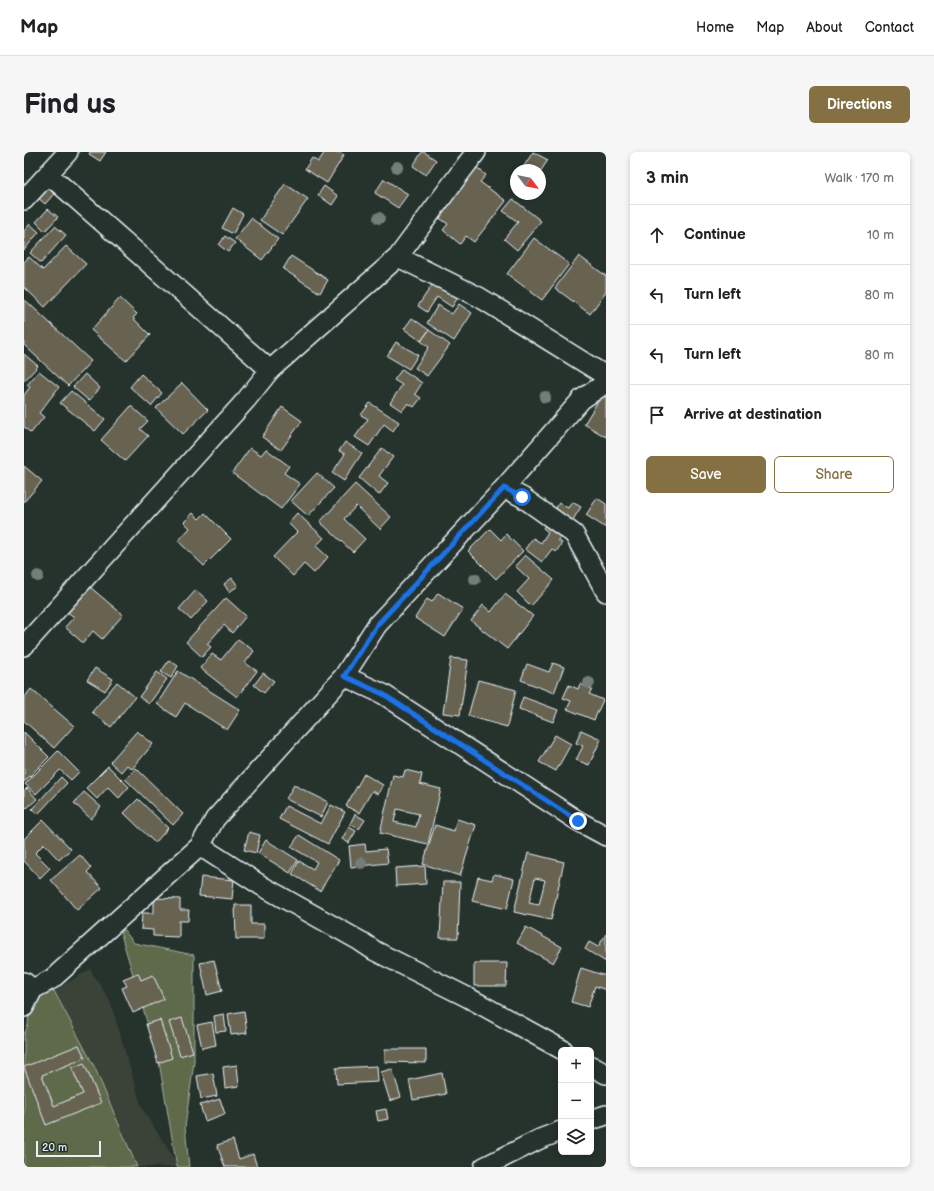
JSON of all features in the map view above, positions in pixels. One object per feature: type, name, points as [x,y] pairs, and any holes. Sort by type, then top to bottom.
[{"type":"street","points":[[24,200],[68,152]]},
{"type":"street","points":[[24,646],[246,400],[270,370],[398,257],[476,152]]},
{"type":"street","points":[[48,174],[270,370]]},
{"type":"street","points":[[398,257],[479,297],[606,376]]},
{"type":"street","points":[[24,1007],[28,986],[52,979],[200,846],[215,819],[344,676],[377,625],[504,488],[582,399],[606,383]]},
{"type":"street","points":[[504,488],[522,497],[574,534],[606,592]]},
{"type":"street","points":[[344,676],[383,694],[578,821],[606,836]]},
{"type":"street","points":[[200,846],[262,886],[375,951],[469,998],[558,1047]]},
{"type":"street","points":[[594,1068],[606,1074]]},
{"type":"street","points":[[594,1119],[606,1115]]},
{"type":"street","points":[[484,1167],[540,1139],[558,1132]]},
{"type":"shaded area","points":[[90,969],[110,1001],[142,1108],[176,1162],[177,1167],[137,1167],[94,1066],[54,991]]},
{"type":"green space","points":[[117,921],[134,943],[194,955],[194,1062],[185,1127],[189,1167],[177,1167],[159,1062]]},
{"type":"green space","points":[[54,991],[94,1066],[137,1167],[24,1167],[24,1035],[28,1025],[30,998]]},
{"type":"building","points":[[90,152],[106,152],[100,161],[89,154]]},
{"type":"building","points":[[325,152],[339,152],[344,155],[327,183],[305,169],[312,158],[318,162]]},
{"type":"building","points":[[422,152],[436,160],[426,175],[413,166]]},
{"type":"building","points":[[533,152],[548,160],[545,164],[525,164]]},
{"type":"building","points":[[471,163],[486,175],[480,182],[506,201],[474,242],[466,236],[460,244],[443,230],[448,224],[438,217]]},
{"type":"building","points":[[384,179],[408,194],[398,208],[375,193]]},
{"type":"building","points":[[285,184],[308,199],[282,235],[260,220]]},
{"type":"building","points":[[46,186],[54,194],[45,204],[36,196]]},
{"type":"building","points":[[324,186],[338,196],[332,205],[318,195]]},
{"type":"building","points":[[512,200],[514,200],[541,221],[517,250],[504,239],[518,222],[503,211]]},
{"type":"building","points":[[233,208],[243,214],[233,234],[222,228]]},
{"type":"building","points":[[48,209],[58,217],[45,231],[36,222]]},
{"type":"building","points":[[251,218],[278,239],[262,260],[235,239]]},
{"type":"building","points":[[30,224],[39,232],[24,250],[24,231]]},
{"type":"building","points":[[55,226],[66,235],[41,263],[30,253]]},
{"type":"building","points":[[225,236],[235,243],[228,252],[219,245]]},
{"type":"building","points":[[534,238],[569,264],[542,300],[507,274]]},
{"type":"building","points":[[66,246],[86,264],[45,307],[24,287],[24,262],[29,257],[43,270]]},
{"type":"building","points":[[291,256],[328,280],[320,293],[283,269]]},
{"type":"building","points":[[579,256],[606,276],[606,292],[590,314],[555,288]]},
{"type":"building","points":[[436,279],[460,294],[452,307],[437,297],[427,312],[418,306]]},
{"type":"building","points":[[120,298],[137,314],[133,318],[150,335],[126,361],[91,330]]},
{"type":"building","points":[[24,299],[91,361],[68,386],[24,345]]},
{"type":"building","points":[[459,304],[472,313],[454,341],[427,323],[438,305],[452,314]]},
{"type":"building","points":[[412,318],[429,330],[421,341],[404,329]]},
{"type":"building","points":[[429,330],[450,345],[427,376],[415,368],[429,347],[421,341]]},
{"type":"building","points":[[396,342],[418,355],[409,369],[387,356]]},
{"type":"building","points":[[24,354],[38,366],[24,381]]},
{"type":"building","points":[[402,369],[422,383],[415,394],[421,398],[414,407],[408,403],[402,411],[390,403],[402,385],[394,380]]},
{"type":"building","points":[[39,371],[59,387],[39,413],[44,417],[31,433],[24,427],[24,395],[30,387],[27,385]]},
{"type":"building","points":[[85,374],[100,388],[89,401],[73,387]]},
{"type":"building","points":[[141,374],[162,393],[151,406],[130,387]]},
{"type":"building","points":[[182,383],[208,410],[183,434],[156,408]]},
{"type":"building","points":[[71,391],[105,419],[95,431],[60,403]]},
{"type":"building","points":[[602,395],[606,397],[606,437],[584,424]]},
{"type":"building","points":[[370,403],[399,422],[393,431],[384,424],[369,446],[355,437],[368,419],[361,415]]},
{"type":"building","points":[[131,406],[148,421],[140,429],[148,436],[125,461],[101,440]]},
{"type":"building","points":[[282,407],[302,421],[281,450],[262,437]]},
{"type":"building","points":[[345,442],[362,453],[344,481],[332,473],[345,454],[339,451]]},
{"type":"building","points":[[250,448],[261,455],[266,449],[289,466],[284,473],[300,484],[281,509],[232,473]]},
{"type":"building","points":[[382,448],[393,457],[379,476],[388,483],[379,495],[359,478]]},
{"type":"building","points":[[24,466],[42,481],[24,502]]},
{"type":"building","points":[[317,473],[334,488],[308,516],[291,501]]},
{"type":"building","points":[[355,484],[391,517],[380,529],[356,506],[344,519],[365,539],[353,552],[320,522]]},
{"type":"building","points":[[597,498],[606,504],[606,528],[586,515]]},
{"type":"building","points":[[572,502],[581,507],[569,526],[552,515],[559,503],[568,508]]},
{"type":"building","points":[[193,513],[199,519],[205,513],[231,539],[204,566],[178,541],[190,528],[184,522]]},
{"type":"building","points":[[297,513],[324,538],[316,546],[328,557],[314,573],[304,564],[293,576],[273,557],[297,532],[288,523]]},
{"type":"building","points":[[549,520],[565,531],[558,540],[562,543],[556,552],[552,549],[542,562],[525,549],[533,538],[541,543],[548,532],[543,528]]},
{"type":"building","points":[[490,529],[501,540],[506,534],[523,551],[496,579],[468,551]]},
{"type":"building","points":[[525,555],[554,580],[531,606],[517,592],[529,579],[515,566]]},
{"type":"building","points":[[232,578],[238,586],[229,592],[224,584]]},
{"type":"building","points":[[83,581],[123,615],[102,639],[93,631],[83,643],[65,627],[74,617],[61,607]]},
{"type":"building","points":[[196,590],[208,601],[191,620],[179,609]]},
{"type":"building","points":[[438,593],[463,609],[445,637],[415,618],[427,599],[432,602]]},
{"type":"building","points":[[505,594],[533,616],[507,649],[471,621],[483,605],[491,612]]},
{"type":"building","points":[[226,598],[246,616],[232,633],[224,625],[207,644],[211,647],[202,657],[186,642]]},
{"type":"building","points":[[238,639],[254,651],[245,663],[257,671],[237,697],[200,668],[212,654],[221,660]]},
{"type":"building","points":[[451,658],[468,660],[460,715],[443,713]]},
{"type":"building","points":[[169,660],[178,666],[171,678],[161,672]]},
{"type":"building","points":[[553,663],[564,667],[554,693],[521,680],[527,664],[549,672]]},
{"type":"building","points":[[95,668],[113,679],[105,691],[87,680]]},
{"type":"building","points":[[178,671],[240,710],[227,730],[185,703],[176,717],[157,704]]},
{"type":"building","points":[[157,672],[167,679],[149,704],[139,697]]},
{"type":"building","points":[[263,673],[274,681],[264,693],[254,685]]},
{"type":"building","points":[[478,680],[516,690],[507,727],[468,716]]},
{"type":"building","points":[[117,682],[135,697],[111,727],[92,712]]},
{"type":"building","points":[[580,684],[592,689],[589,694],[603,700],[594,720],[567,709],[571,701],[563,698],[569,685],[578,689]]},
{"type":"building","points":[[31,689],[74,726],[54,748],[24,721],[24,698]]},
{"type":"building","points":[[523,697],[558,710],[553,722],[519,709]]},
{"type":"building","points":[[581,730],[601,739],[589,765],[576,760],[583,746],[576,743]]},
{"type":"building","points":[[137,731],[153,744],[132,769],[127,765],[121,772],[110,762]]},
{"type":"building","points":[[24,732],[49,757],[24,782]]},
{"type":"building","points":[[555,735],[571,744],[556,771],[539,762]]},
{"type":"building","points":[[58,751],[79,772],[71,780],[60,770],[36,794],[25,784]]},
{"type":"building","points":[[108,766],[129,787],[119,798],[108,787],[97,799],[86,788]]},
{"type":"building","points":[[136,768],[183,814],[173,825],[125,779]]},
{"type":"building","points":[[405,770],[422,774],[420,784],[441,789],[428,844],[380,833],[393,775],[403,777]],"holes":[[[397,809],[419,814],[416,827],[394,822]]]},
{"type":"building","points":[[364,774],[383,785],[378,794],[372,791],[359,813],[346,806]]},
{"type":"building","points":[[61,777],[67,783],[38,814],[32,809]]},
{"type":"building","points":[[294,785],[328,802],[321,817],[286,799]]},
{"type":"building","points":[[27,788],[37,799],[27,808],[24,805],[24,791]]},
{"type":"building","points":[[84,792],[101,807],[91,819],[74,803]]},
{"type":"building","points":[[138,799],[168,828],[155,843],[124,813]]},
{"type":"building","points":[[331,805],[345,812],[328,844],[279,819],[286,806],[321,824]]},
{"type":"building","points":[[355,814],[365,820],[359,829],[350,824]]},
{"type":"building","points":[[457,819],[476,825],[460,876],[423,864],[435,825],[454,831]]},
{"type":"building","points":[[43,820],[71,849],[59,860],[44,844],[35,853],[50,868],[40,878],[24,861],[24,839]]},
{"type":"building","points":[[349,827],[356,831],[349,843],[342,839]]},
{"type":"building","points":[[249,832],[260,835],[256,853],[244,850]]},
{"type":"building","points":[[299,835],[339,860],[320,891],[292,874],[299,861],[313,869],[317,862],[291,847]]},
{"type":"building","points":[[266,840],[298,860],[290,873],[258,853]]},
{"type":"building","points":[[365,844],[366,851],[386,849],[388,863],[351,867],[349,846]]},
{"type":"building","points":[[528,853],[564,862],[551,920],[514,912]],"holes":[[[535,878],[545,880],[539,905],[529,903]]]},
{"type":"building","points":[[80,855],[91,868],[87,872],[102,888],[77,910],[51,880]]},
{"type":"building","points":[[425,866],[426,884],[396,886],[395,868]]},
{"type":"building","points":[[494,874],[514,879],[507,909],[472,901],[478,877],[492,880]]},
{"type":"building","points":[[201,877],[234,880],[232,899],[199,896]]},
{"type":"building","points":[[443,882],[460,882],[458,938],[440,938]]},
{"type":"building","points":[[154,898],[180,899],[180,910],[189,910],[188,921],[179,921],[179,937],[153,936],[153,930],[141,929],[142,913],[154,913]]},
{"type":"building","points":[[235,905],[251,905],[251,924],[264,924],[264,939],[236,939]]},
{"type":"building","points":[[526,927],[562,947],[553,963],[517,943]]},
{"type":"building","points":[[606,934],[606,962],[585,949],[589,942],[598,947]]},
{"type":"building","points":[[214,960],[222,991],[207,995],[200,963]]},
{"type":"building","points":[[474,963],[507,963],[506,986],[474,986]]},
{"type":"building","points":[[581,968],[606,976],[606,990],[595,986],[588,1007],[571,1002]]},
{"type":"building","points":[[138,973],[141,980],[153,975],[164,999],[133,1013],[122,988],[127,986],[123,979]]},
{"type":"building","points":[[244,1011],[247,1033],[231,1035],[228,1014]]},
{"type":"building","points":[[224,1014],[226,1031],[216,1032],[214,1016]]},
{"type":"building","points":[[182,1018],[193,1052],[180,1056],[169,1022]]},
{"type":"building","points":[[160,1020],[172,1058],[158,1063],[146,1024]]},
{"type":"building","points":[[212,1022],[216,1045],[202,1048],[197,1025]]},
{"type":"building","points":[[79,1045],[85,1058],[42,1075],[54,1106],[83,1094],[72,1068],[84,1063],[101,1103],[46,1125],[24,1067]]},
{"type":"building","points":[[385,1049],[426,1049],[426,1063],[385,1062]]},
{"type":"building","points":[[237,1065],[239,1086],[225,1088],[223,1067]]},
{"type":"building","points":[[377,1066],[378,1082],[337,1084],[336,1068]]},
{"type":"building","points":[[392,1069],[401,1097],[390,1101],[381,1072]]},
{"type":"building","points":[[213,1073],[217,1096],[201,1099],[197,1076]]},
{"type":"building","points":[[442,1073],[446,1094],[413,1100],[409,1080]]},
{"type":"building","points":[[220,1099],[225,1114],[205,1121],[200,1105]]},
{"type":"building","points":[[386,1109],[388,1119],[378,1121],[376,1111]]},
{"type":"building","points":[[233,1140],[239,1159],[253,1154],[257,1167],[225,1167],[217,1145]]},
{"type":"route","points":[[522,497],[504,488],[377,625],[344,676],[383,694],[578,821]]}]
